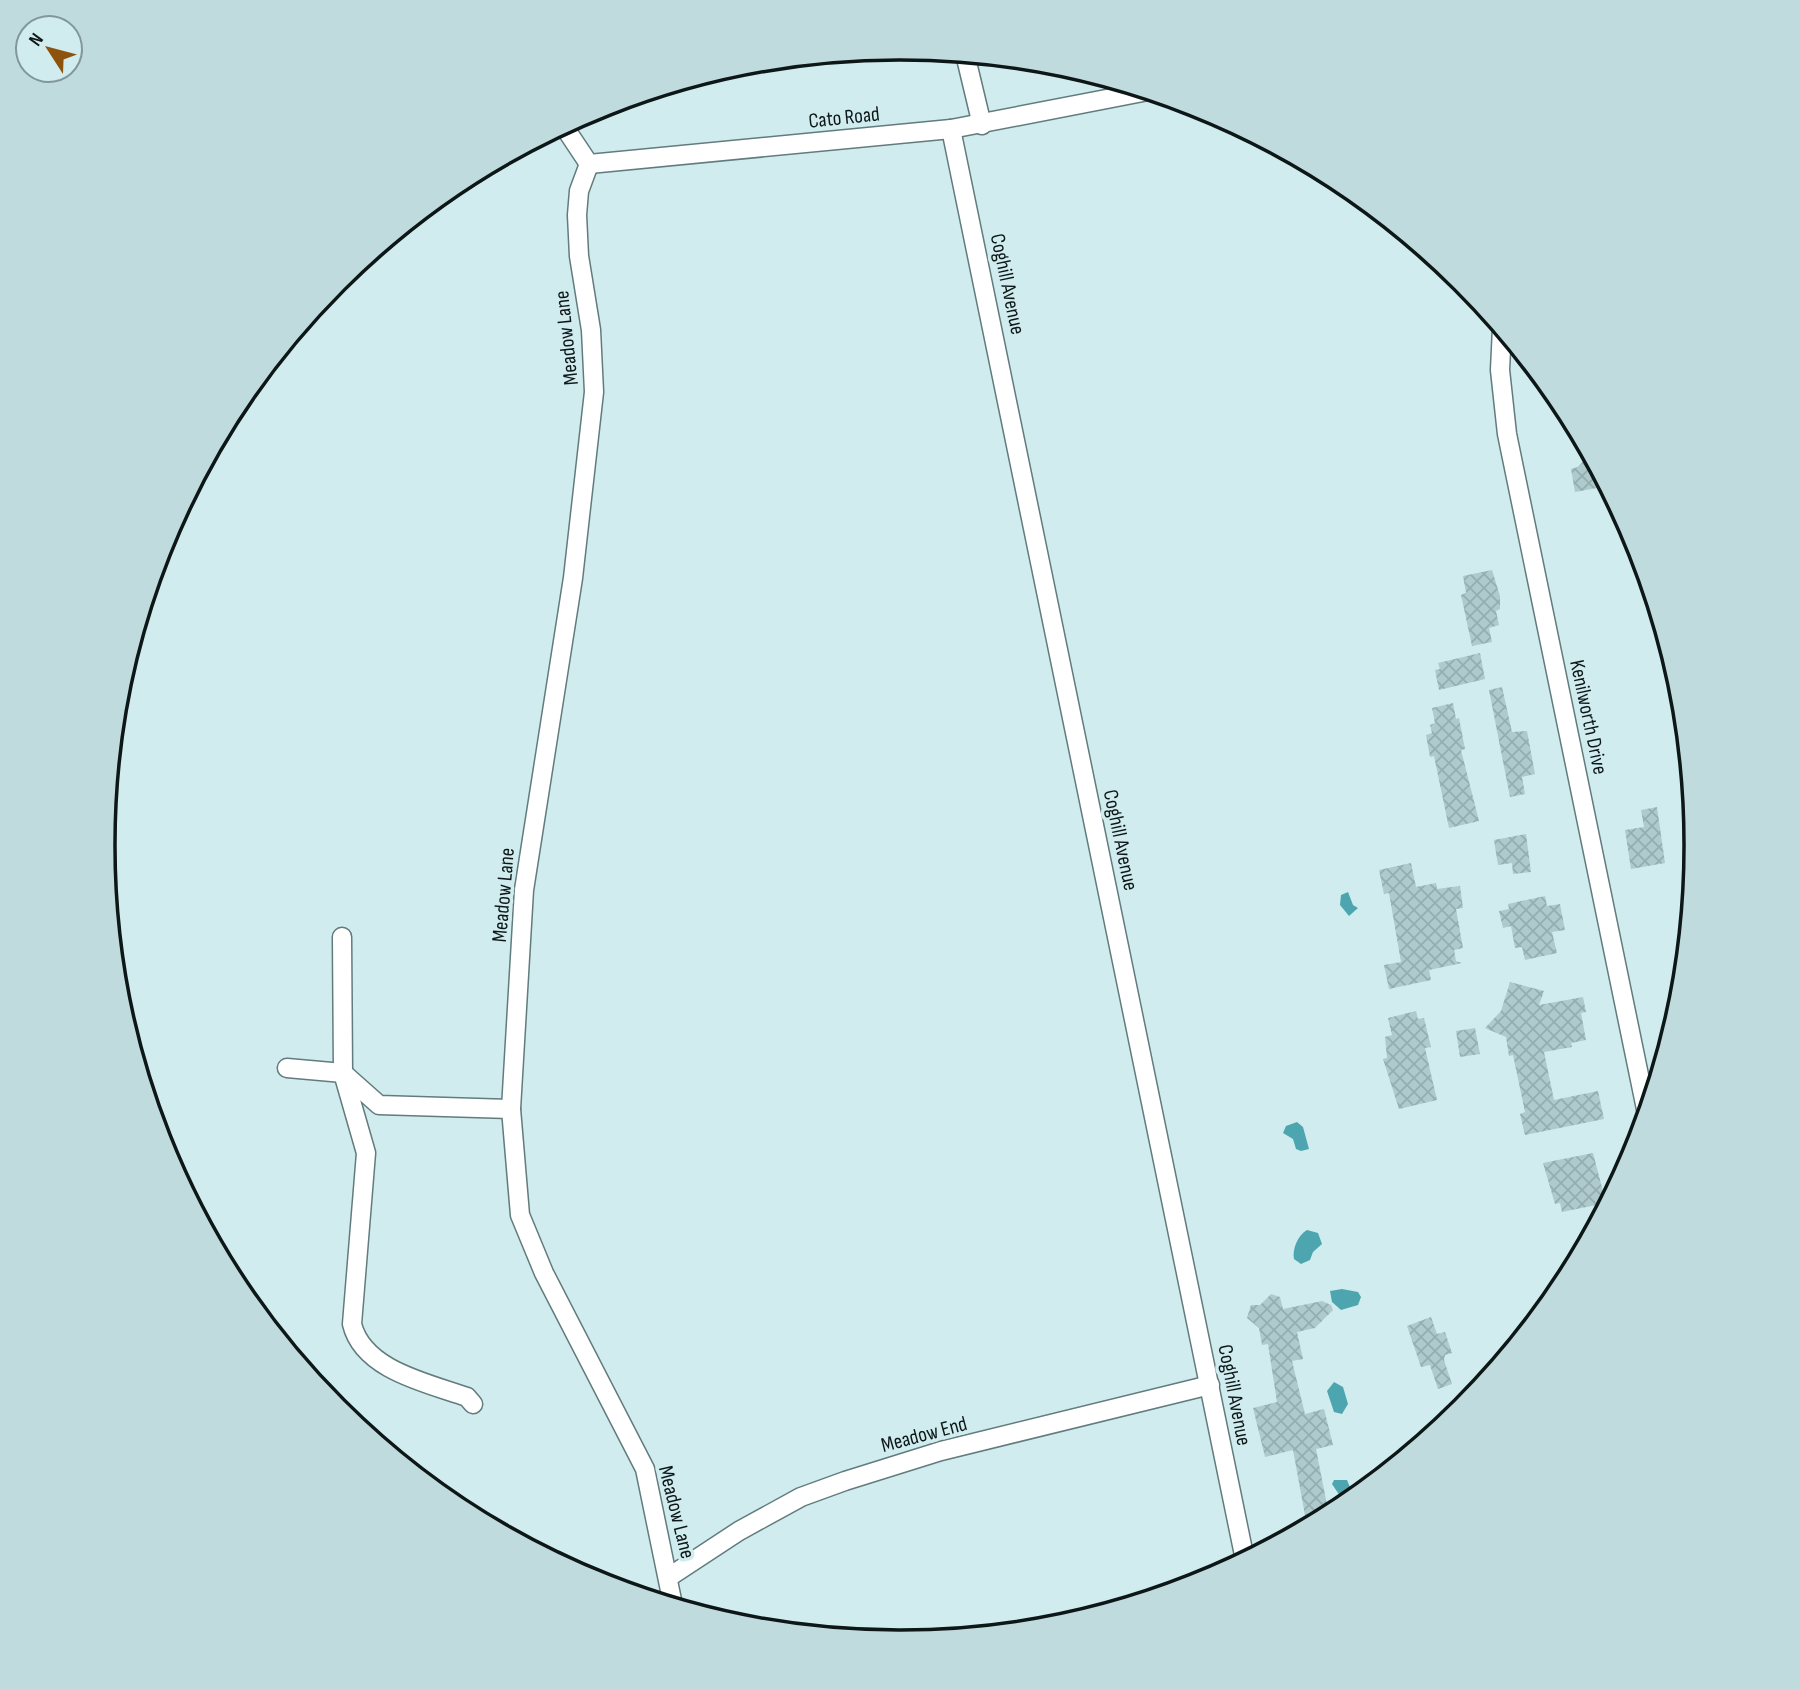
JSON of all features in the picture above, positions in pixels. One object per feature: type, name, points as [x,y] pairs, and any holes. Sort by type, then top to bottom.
[{"type":"street","points":[[967,63],[982,125]]},
{"type":"street","name":"Cato Road","points":[[589,164],[951,129],[1131,95]]},
{"type":"street","name":"Coghill Avenue","points":[[951,129],[1243,1551]]},
{"type":"street","points":[[568,133],[589,164]]},
{"type":"street","name":"Meadow Lane","points":[[589,164],[579,191],[577,215],[579,256],[592,330],[594,392],[573,578],[524,890],[511,1109],[520,1215],[544,1273],[646,1469],[672,1596]]},
{"type":"street","name":"Kenilworth Drive","points":[[1501,341],[1500,370],[1507,434],[1643,1096]]},
{"type":"street","points":[[342,937],[342,1073],[366,1153],[352,1324],[356,1341],[366,1352],[395,1370],[467,1397],[473,1404]]},
{"type":"street","points":[[287,1068],[342,1073],[379,1105],[511,1109]]},
{"type":"street","name":"Meadow End","points":[[669,1577],[739,1531],[801,1497],[823,1489],[941,1451],[1210,1385]]},
{"type":"water","points":[[1348,892],[1353,905],[1358,908],[1349,916],[1340,905],[1341,895]]},
{"type":"water","points":[[1297,1122],[1303,1127],[1309,1149],[1296,1149],[1293,1139],[1283,1133],[1286,1126]]},
{"type":"water","points":[[1307,1230],[1318,1233],[1322,1244],[1313,1252],[1310,1260],[1301,1264],[1294,1259],[1294,1251],[1298,1239]]},
{"type":"water","points":[[1342,1289],[1358,1292],[1361,1297],[1358,1305],[1341,1310],[1332,1302],[1330,1291]]},
{"type":"water","points":[[1334,1382],[1343,1387],[1348,1404],[1342,1414],[1334,1412],[1327,1391]]},
{"type":"water","points":[[1334,1480],[1347,1480],[1350,1487],[1339,1495],[1332,1484]]},
{"type":"building","points":[[1584,460],[1597,488],[1575,492],[1571,469],[1578,467]]},
{"type":"building","points":[[1492,570],[1500,596],[1500,609],[1496,611],[1499,625],[1489,628],[1492,642],[1472,646],[1461,595],[1466,593],[1463,576]]},
{"type":"building","points":[[1480,653],[1485,679],[1439,690],[1435,670],[1440,669],[1438,663]]},
{"type":"building","points":[[1502,687],[1512,732],[1527,731],[1535,774],[1522,777],[1525,794],[1510,797],[1489,690]]},
{"type":"building","points":[[1453,703],[1456,719],[1459,718],[1465,749],[1461,750],[1479,821],[1449,828],[1434,756],[1430,757],[1426,735],[1432,733],[1430,725],[1435,723],[1432,708]]},
{"type":"building","points":[[1657,807],[1665,863],[1631,869],[1625,830],[1644,827],[1641,810]]},
{"type":"building","points":[[1526,834],[1531,872],[1513,874],[1512,863],[1498,865],[1494,840]]},
{"type":"building","points":[[1411,863],[1416,887],[1436,883],[1437,889],[1460,886],[1463,908],[1456,909],[1463,948],[1454,950],[1456,961],[1462,963],[1429,970],[1431,980],[1389,989],[1384,965],[1401,962],[1389,893],[1384,894],[1379,870]]},
{"type":"building","points":[[1545,896],[1547,906],[1560,904],[1565,930],[1552,932],[1557,953],[1525,960],[1522,947],[1515,948],[1511,926],[1503,928],[1499,911],[1509,909],[1508,904]]},
{"type":"building","points":[[1510,982],[1544,991],[1539,1005],[1583,997],[1586,1012],[1581,1013],[1586,1040],[1571,1043],[1572,1047],[1544,1052],[1554,1100],[1598,1091],[1604,1119],[1525,1135],[1520,1114],[1525,1112],[1513,1055],[1509,1056],[1506,1037],[1485,1028],[1501,1011]]},
{"type":"building","points":[[1416,1011],[1418,1019],[1424,1018],[1431,1047],[1425,1048],[1437,1100],[1399,1109],[1383,1059],[1387,1058],[1385,1037],[1392,1035],[1388,1018]]},
{"type":"building","points":[[1475,1028],[1480,1054],[1460,1057],[1456,1031]]},
{"type":"building","points":[[1593,1153],[1603,1193],[1597,1205],[1562,1212],[1560,1203],[1555,1204],[1543,1163]]},
{"type":"building","points":[[1271,1294],[1280,1297],[1283,1309],[1322,1301],[1331,1305],[1333,1310],[1315,1328],[1297,1332],[1303,1359],[1292,1361],[1305,1414],[1324,1409],[1333,1445],[1316,1449],[1327,1503],[1305,1516],[1293,1450],[1265,1457],[1253,1408],[1277,1402],[1268,1344],[1262,1345],[1259,1328],[1247,1318],[1251,1305],[1260,1305]]},
{"type":"building","points":[[1431,1317],[1437,1334],[1445,1332],[1452,1353],[1445,1355],[1444,1360],[1452,1384],[1438,1389],[1430,1365],[1421,1367],[1407,1326]]}]
